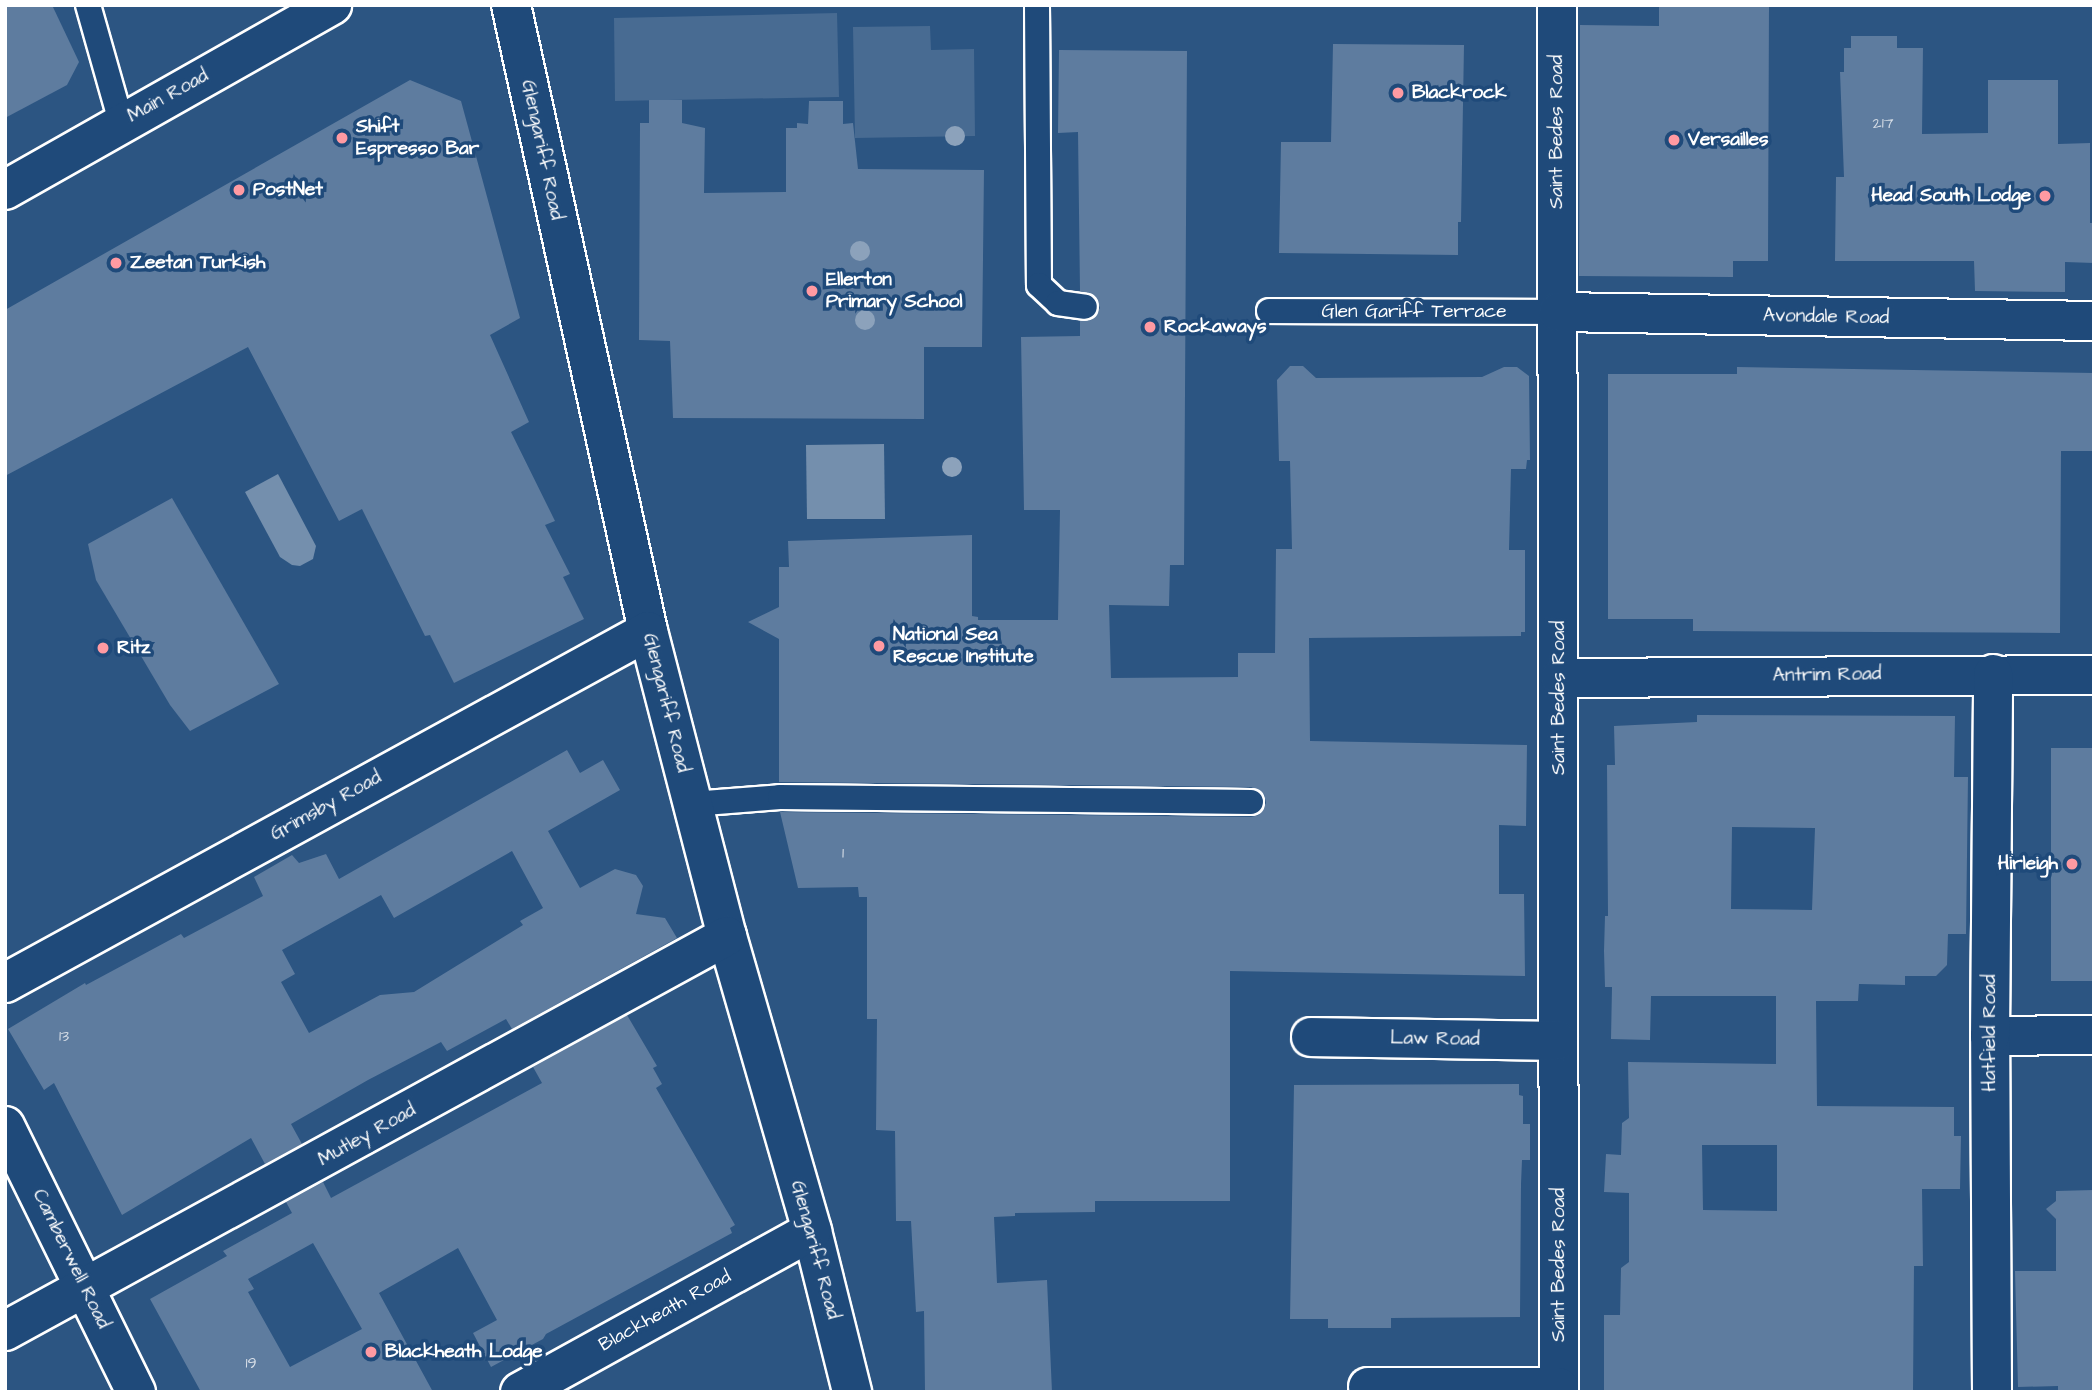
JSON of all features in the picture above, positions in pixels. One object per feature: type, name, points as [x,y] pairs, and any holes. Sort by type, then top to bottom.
[{"type":"street","name":"Main Road","points":[[5,190],[332,5]]},
{"type":"street","name":"Glengariff Road","points":[[511,5],[648,631],[727,936],[812,1231],[852,1392]]},
{"type":"street","name":"Saint Bedes Road","points":[[1557,5],[1559,1390]]},
{"type":"street","name":"Avondale Road","points":[[1558,312],[2094,321]]},
{"type":"street","name":"Grimsby Road","points":[[5,983],[648,631]]},
{"type":"street","name":"Hatfield Road","points":[[1992,1392],[1990,1035],[1993,674]]},
{"type":"street","name":"Antrim Road","points":[[1560,678],[2094,675]]},
{"type":"street","name":"Mutley Road","points":[[5,1332],[727,936]]},
{"type":"street","points":[[1990,1035],[2094,1035]]},
{"type":"street","name":"Law Road","points":[[1311,1037],[1558,1041]]},
{"type":"street","name":"Camberwell Road","points":[[5,1126],[136,1392]]},
{"type":"street","name":"Blackheath Road","points":[[520,1392],[812,1231]]},
{"type":"street","points":[[1368,1387],[1559,1390]]},
{"type":"lane","points":[[88,5],[121,122]]},
{"type":"lane","points":[[1037,5],[1039,285],[1058,303],[1086,307]]},
{"type":"lane","name":"Glen Gariff Terrace","points":[[1269,311],[1558,312]]},
{"type":"lane","points":[[692,804],[780,797],[1251,802]]},
{"type":"shaded area","points":[[837,13],[839,97],[615,101],[614,18]]},
{"type":"shaded area","points":[[930,26],[931,50],[974,49],[975,136],[855,138],[853,27]]},
{"type":"shaded area","points":[[884,444],[885,519],[807,519],[806,445]]},
{"type":"shaded area","points":[[278,474],[316,546],[313,559],[300,566],[292,565],[280,557],[245,492]]},
{"type":"building","points":[[5,5],[52,5],[79,62],[67,85],[5,118]]},
{"type":"building","name":"Versailles","points":[[1659,5],[1769,5],[1768,261],[1733,261],[1733,277],[1579,276],[1580,25],[1659,26]]},
{"type":"building","points":[[1851,36],[1897,36],[1897,48],[1923,48],[1922,134],[1988,133],[1988,80],[2058,80],[2058,144],[2090,143],[2090,223],[2094,223],[2094,263],[2065,262],[2065,292],[1975,291],[1974,261],[1835,261],[1836,177],[1844,177],[1840,72],[1844,72],[1844,48],[1851,48]]},
{"type":"building","name":"Blackrock","points":[[1333,44],[1464,45],[1458,255],[1279,253],[1281,142],[1331,142]]},
{"type":"building","points":[[1059,50],[1187,51],[1184,565],[1170,565],[1169,606],[1109,605],[1111,678],[1238,677],[1238,653],[1275,653],[1276,549],[1292,549],[1290,461],[1279,461],[1277,380],[1290,366],[1303,366],[1316,378],[1482,377],[1504,367],[1517,367],[1529,376],[1530,460],[1527,460],[1526,469],[1511,469],[1509,550],[1525,550],[1525,632],[1521,632],[1521,636],[1309,638],[1310,741],[1527,745],[1526,826],[1499,825],[1499,894],[1524,894],[1525,976],[1230,971],[1230,1201],[1095,1201],[1095,1212],[1015,1213],[1015,1216],[994,1217],[997,1283],[1047,1280],[1052,1392],[925,1392],[924,1311],[916,1312],[911,1221],[896,1221],[895,1131],[876,1130],[877,1019],[867,1019],[867,897],[859,897],[858,887],[798,888],[780,812],[1251,817],[1259,815],[1266,803],[1264,794],[1251,787],[779,782],[779,639],[748,622],[779,607],[779,567],[789,567],[788,541],[972,535],[972,616],[978,617],[978,620],[1058,620],[1060,510],[1024,510],[1021,337],[1080,336],[1080,321],[1091,320],[1100,308],[1095,296],[1080,291],[1078,132],[1058,133]]},
{"type":"building","points":[[410,80],[461,101],[520,318],[490,335],[529,422],[511,432],[555,521],[545,525],[570,574],[563,577],[584,619],[454,683],[430,635],[425,636],[362,509],[339,521],[248,347],[5,476],[5,310]]},
{"type":"building","points":[[649,100],[682,100],[682,123],[705,128],[704,193],[786,192],[786,128],[797,128],[797,123],[808,124],[809,101],[843,101],[843,124],[853,123],[858,169],[984,170],[982,347],[924,347],[924,419],[673,418],[670,341],[639,340],[640,123],[649,123]]},
{"type":"building","points":[[1737,367],[2094,373],[2094,451],[2061,451],[2060,633],[1693,631],[1693,619],[1608,619],[1608,374],[1737,374]]},
{"type":"building","points":[[172,498],[279,684],[190,731],[170,705],[96,580],[88,544]]},
{"type":"building","points":[[1697,715],[1955,716],[1954,777],[1968,777],[1966,934],[1948,934],[1947,965],[1936,976],[1905,976],[1905,985],[1859,984],[1858,1001],[1816,1001],[1817,1106],[1954,1107],[1954,1136],[1961,1136],[1960,1189],[1922,1189],[1923,1266],[1914,1266],[1913,1392],[1604,1391],[1604,1315],[1620,1315],[1621,1268],[1629,1262],[1629,1193],[1604,1192],[1606,1154],[1621,1155],[1622,1123],[1629,1118],[1628,1062],[1776,1064],[1776,996],[1651,996],[1650,1040],[1611,1039],[1612,987],[1605,987],[1604,951],[1605,916],[1608,916],[1607,765],[1615,765],[1614,726],[1697,722]],"holes":[[[1732,827],[1815,828],[1812,910],[1731,909]],[[1702,1145],[1777,1145],[1777,1211],[1703,1210]]]},
{"type":"building","name":"Hirleigh","points":[[2051,748],[2094,748],[2094,981],[2051,981]]},
{"type":"building","points":[[567,750],[580,773],[603,760],[620,790],[548,831],[580,888],[615,869],[636,875],[643,886],[636,914],[665,918],[677,938],[512,1029],[506,1019],[447,1051],[441,1042],[368,1080],[291,1124],[302,1144],[265,1164],[251,1138],[122,1215],[54,1083],[44,1090],[8,1029],[85,983],[86,985],[181,934],[184,938],[263,896],[254,877],[292,855],[299,863],[326,854],[339,879]],"holes":[[[512,851],[543,908],[520,921],[523,925],[414,992],[380,995],[309,1033],[281,982],[295,974],[282,950],[381,895],[394,918]]]},
{"type":"building","points":[[627,1015],[657,1066],[653,1068],[662,1084],[656,1088],[735,1225],[730,1228],[732,1233],[546,1334],[543,1339],[491,1367],[473,1333],[497,1320],[458,1248],[379,1293],[433,1392],[201,1392],[150,1299],[227,1256],[223,1251],[292,1213],[286,1202],[323,1182],[331,1198],[542,1083],[533,1067]],"holes":[[[313,1243],[362,1329],[290,1367],[248,1292],[254,1289],[248,1279]]]},
{"type":"building","points":[[1519,1084],[1519,1095],[1523,1096],[1523,1124],[1530,1124],[1530,1160],[1522,1160],[1520,1317],[1391,1318],[1391,1328],[1328,1328],[1328,1319],[1290,1319],[1294,1085]]},
{"type":"building","points":[[2094,1190],[2094,1392],[2058,1392],[2058,1386],[2018,1387],[2015,1271],[2056,1271],[2056,1219],[2046,1209],[2056,1201],[2056,1191]]},
{"type":"place","name":"Blackrock","points":[[1398,93]]},
{"type":"place","name":"Shift Espresso Bar","points":[[342,138]]},
{"type":"place","name":"Versailles","points":[[1674,140]]},
{"type":"place","name":"PostNet","points":[[239,190]]},
{"type":"place","name":"Head South Lodge","points":[[2045,196]]},
{"type":"place","name":"Zeetan Turkish","points":[[116,263]]},
{"type":"place","name":"Ellerton Primary School","points":[[812,291]]},
{"type":"place","name":"Rockaways","points":[[1150,327]]},
{"type":"place","name":"National Sea Rescue Institute","points":[[879,646]]},
{"type":"place","name":"Ritz","points":[[103,648]]},
{"type":"place","name":"Hirleigh","points":[[2072,864]]},
{"type":"place","name":"Blackheath Lodge","points":[[371,1352]]}]
